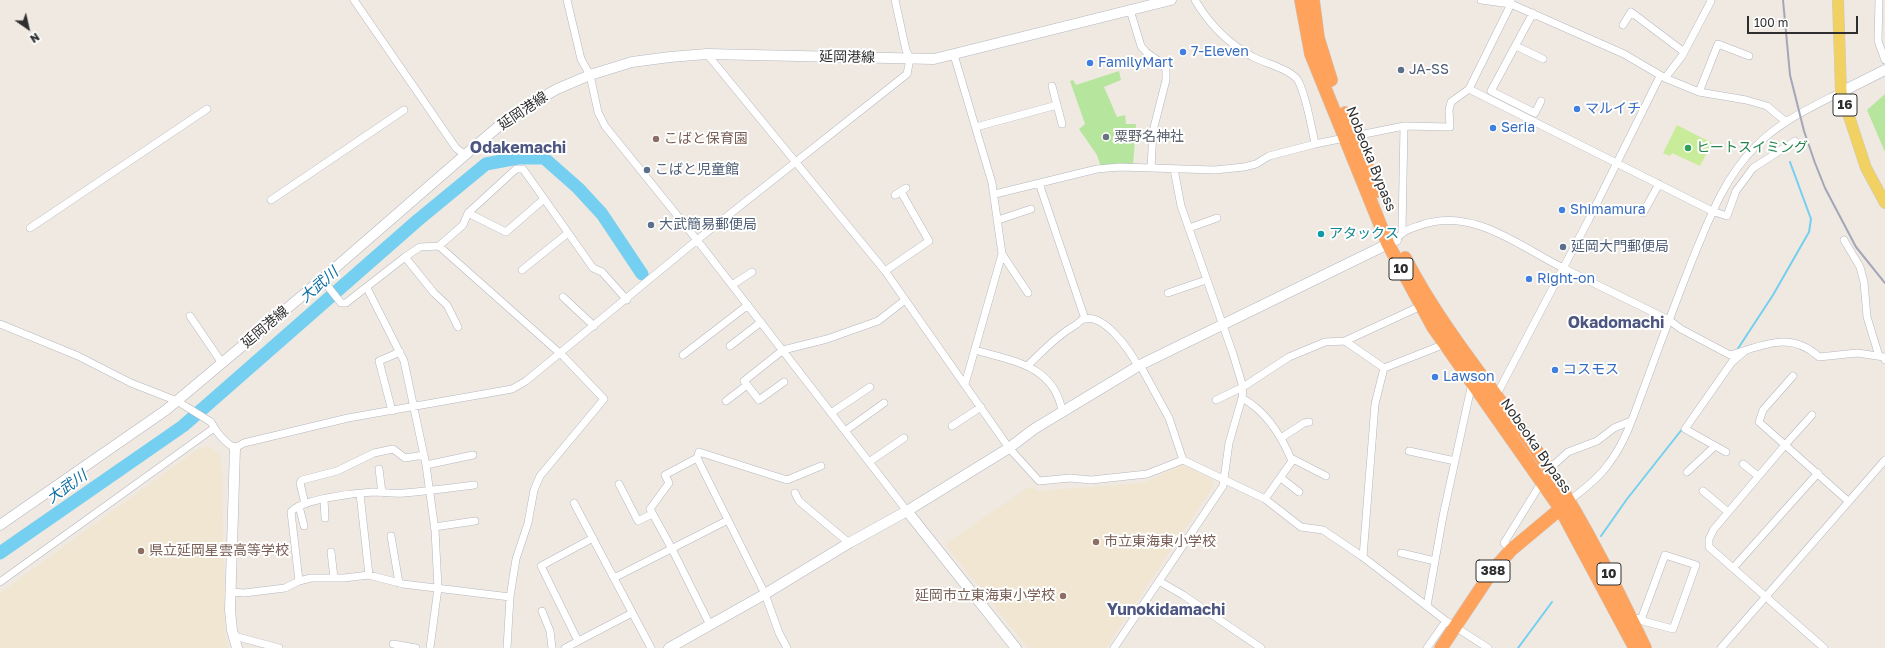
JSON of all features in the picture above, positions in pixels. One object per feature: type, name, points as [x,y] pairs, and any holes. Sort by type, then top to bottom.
[{"type":"highway","name":"Nobeoka Bypass","points":[[1301,0],[1311,54],[1395,238],[1421,306],[1472,383],[1542,481],[1564,505],[1604,563],[1637,618],[1645,648]]},
{"type":"highway","name":"Nobeoka Bypass","points":[[1313,0],[1318,38],[1326,68],[1350,137]]},
{"type":"highway","name":"Nobeoka Bypass","points":[[1395,238],[1433,307],[1548,468],[1564,505],[1635,648]]},
{"type":"highway","name":"388","points":[[1441,648],[1451,624],[1510,550],[1564,505]]},
{"type":"main road","name":"延岡港線","points":[[0,525],[179,403],[222,363],[506,120],[557,89],[590,75],[632,62],[670,56],[707,54],[934,59],[1171,0]]},
{"type":"main road","name":"16","points":[[1838,0],[1841,92],[1866,168],[1885,203]]},
{"type":"main road","points":[[1841,92],[1885,70]]},
{"type":"main road","points":[[669,648],[710,626],[849,543],[907,511],[1008,448],[1062,411],[1139,365],[1395,238]]},
{"type":"main road","points":[[235,448],[230,610],[236,648]]},
{"type":"main road","points":[[907,511],[1016,648]]},
{"type":"street","points":[[354,0],[456,148],[465,155]]},
{"type":"street","points":[[567,0],[581,59],[590,75],[598,112],[605,126],[698,240],[907,511]]},
{"type":"street","points":[[0,324],[78,356],[131,383],[179,403],[213,425],[229,444],[235,448],[244,443],[348,418],[512,389],[526,381],[560,354],[698,240],[907,74],[910,58],[906,50],[895,0]]},
{"type":"street","points":[[1195,0],[1226,39],[1238,49],[1284,71],[1297,80],[1303,93],[1315,144]]},
{"type":"street","points":[[1480,0],[1511,2],[1624,54],[1662,77],[1699,92],[1746,100],[1767,106],[1785,121]]},
{"type":"street","points":[[1496,396],[1564,268],[1662,77],[1684,52],[1711,1],[1710,0]]},
{"type":"street","points":[[1879,0],[1878,41],[1885,60]]},
{"type":"street","points":[[995,194],[1097,169],[1120,167],[1215,170],[1244,167],[1256,164],[1269,156],[1315,144],[1404,126],[1450,126],[1449,110],[1451,102],[1469,89],[1511,2]]},
{"type":"street","points":[[1130,10],[1141,46],[1146,52],[1163,64],[1166,70],[1166,80],[1153,131],[1151,168]]},
{"type":"street","points":[[1623,25],[1631,12],[1684,52]]},
{"type":"street","points":[[1533,13],[1491,91],[1535,112],[1540,102]]},
{"type":"street","points":[[1699,92],[1718,44],[1749,56]]},
{"type":"street","points":[[1516,46],[1543,59]]},
{"type":"street","points":[[707,54],[885,271],[981,407],[1008,448],[1039,481],[1070,478],[1091,480],[1147,474],[1182,460]]},
{"type":"street","points":[[954,55],[995,194],[1002,254],[965,384]]},
{"type":"street","points":[[1052,86],[1062,124]]},
{"type":"street","points":[[1469,89],[1712,211],[1727,216],[1736,191],[1753,168],[1794,141]]},
{"type":"street","points":[[1564,505],[1593,483],[1610,463],[1622,444],[1712,211],[1734,171],[1754,148],[1785,121],[1841,92]]},
{"type":"street","points":[[976,127],[1057,105]]},
{"type":"street","points":[[30,228],[207,108]]},
{"type":"street","points":[[271,200],[404,110]]},
{"type":"street","points":[[1404,126],[1395,238],[1430,222],[1452,219],[1489,228],[1564,268],[1669,320],[1681,329],[1730,354],[1779,342],[1791,342],[1800,343],[1819,357],[1857,353],[1882,358]]},
{"type":"street","points":[[322,279],[340,303],[346,304],[405,257],[420,247],[439,246],[463,225],[468,214],[516,169],[523,169],[593,268],[602,272],[627,300]]},
{"type":"street","points":[[1114,648],[1223,486],[1229,443],[1242,398],[1243,387],[1233,354],[1181,206],[1174,169]]},
{"type":"street","points":[[1040,183],[1085,319]]},
{"type":"street","points":[[1642,213],[1659,184]]},
{"type":"street","points":[[885,271],[929,241],[900,192]]},
{"type":"street","points":[[468,214],[506,232],[544,199]]},
{"type":"street","points":[[998,220],[1031,209]]},
{"type":"street","points":[[1189,228],[1217,218]]},
{"type":"street","points":[[522,270],[568,233]]},
{"type":"street","points":[[1844,240],[1860,268],[1864,282],[1867,317],[1882,358]]},
{"type":"street","points":[[439,246],[560,354],[604,399],[540,476],[534,490],[528,524],[516,559],[510,597],[506,648]]},
{"type":"street","points":[[1002,254],[1028,293]]},
{"type":"street","points":[[405,257],[434,293],[447,305],[458,327]]},
{"type":"street","points":[[732,285],[752,272]]},
{"type":"street","points":[[1168,293],[1206,280]]},
{"type":"street","points":[[367,288],[404,360],[431,491],[438,588],[430,648]]},
{"type":"street","points":[[563,297],[594,326]]},
{"type":"street","points":[[784,382],[759,400],[744,381],[783,350],[827,339],[878,322],[906,300]]},
{"type":"street","points":[[682,355],[748,305]]},
{"type":"street","points":[[1216,400],[1243,387],[1289,357],[1325,342],[1345,341],[1421,306]]},
{"type":"street","points":[[190,316],[222,363]]},
{"type":"street","points":[[1028,366],[1052,341],[1085,319],[1097,321],[1111,329],[1126,346],[1139,365],[1169,418],[1182,460],[1265,499],[1301,527],[1323,530],[1363,557],[1451,624],[1488,648]]},
{"type":"street","points":[[730,346],[761,322]]},
{"type":"street","points":[[1345,341],[1384,368]]},
{"type":"street","points":[[1384,368],[1445,344]]},
{"type":"street","points":[[975,350],[1028,366],[1036,370],[1048,380],[1057,395],[1062,411]]},
{"type":"street","points":[[1726,452],[1685,429],[1732,362],[1744,351]]},
{"type":"street","points":[[392,411],[379,361],[400,352]]},
{"type":"street","points":[[1363,557],[1376,404],[1384,368]]},
{"type":"street","points":[[1793,376],[1763,410],[1759,422],[1848,501]]},
{"type":"street","points":[[1427,606],[1455,461],[1472,383]]},
{"type":"street","points":[[726,401],[747,385]]},
{"type":"street","points":[[831,413],[870,387]]},
{"type":"street","points":[[1242,398],[1253,404],[1281,438],[1292,462],[1265,499]]},
{"type":"street","points":[[845,431],[884,403]]},
{"type":"street","points":[[952,426],[981,407]]},
{"type":"street","points":[[1812,415],[1714,529],[1709,539],[1709,547],[1734,567],[1824,648]]},
{"type":"street","points":[[1510,550],[1504,544],[1542,481],[1548,468],[1568,452],[1597,441],[1614,428],[1631,421]]},
{"type":"street","points":[[1281,438],[1304,423],[1309,422]]},
{"type":"street","points":[[0,582],[213,425]]},
{"type":"street","points":[[869,462],[904,438]]},
{"type":"street","points":[[1687,472],[1715,446]]},
{"type":"street","points":[[304,526],[300,483],[302,480],[337,471],[374,453],[393,449],[405,458],[424,454]]},
{"type":"street","points":[[1408,451],[1455,461]]},
{"type":"street","points":[[710,626],[672,548],[650,509],[669,482],[666,475],[697,458],[699,452],[787,480],[821,466]]},
{"type":"street","points":[[426,465],[473,455]]},
{"type":"street","points":[[697,458],[765,594],[779,633],[787,648]]},
{"type":"street","points":[[1291,458],[1326,476]]},
{"type":"street","points":[[1721,648],[1885,460]]},
{"type":"street","points":[[1743,464],[1758,476]]},
{"type":"street","points":[[379,469],[382,493]]},
{"type":"street","points":[[1734,567],[1818,473]]},
{"type":"street","points":[[1281,478],[1299,492]]},
{"type":"street","points":[[619,484],[638,521],[652,514]]},
{"type":"street","points":[[299,581],[291,512],[294,508],[324,499],[360,494],[431,491],[474,485]]},
{"type":"street","points":[[1703,491],[1728,512]]},
{"type":"street","points":[[795,493],[799,501],[849,543]]},
{"type":"street","points":[[360,494],[369,575]]},
{"type":"street","points":[[324,499],[325,518]]},
{"type":"street","points":[[574,503],[651,648]]},
{"type":"street","points":[[614,578],[728,520]]},
{"type":"street","points":[[434,527],[475,521]]},
{"type":"street","points":[[391,536],[399,583]]},
{"type":"street","points":[[578,641],[541,566],[593,538]]},
{"type":"street","points":[[331,552],[334,578]]},
{"type":"street","points":[[1401,553],[1435,561]]},
{"type":"street","points":[[1665,555],[1696,565],[1673,629],[1637,618],[1665,555]]},
{"type":"street","points":[[231,592],[244,593],[285,588],[299,581],[310,578],[334,578],[369,575],[399,583],[510,597]]},
{"type":"street","points":[[1160,581],[1184,595],[1261,648]]},
{"type":"street","points":[[542,611],[550,631],[552,648]]},
{"type":"street","points":[[566,648],[632,614]]},
{"type":"street","points":[[1427,648],[1451,624]]},
{"type":"street","points":[[234,636],[279,648]]},
{"type":"street","points":[[393,644],[416,648]]},
{"type":"shaded area","name":"県立延岡星雲高等学校","points":[[207,446],[220,454],[222,469],[225,631],[228,648],[0,648],[0,593],[198,449]]},
{"type":"shaded area","name":"延岡市立東海東小学校","points":[[1183,464],[1210,478],[1214,485],[1106,648],[1028,648],[945,544],[1029,487],[1039,491],[1143,483]]},
{"type":"green space","points":[[1119,71],[1121,80],[1104,87],[1117,117],[1125,115],[1126,124],[1136,124],[1133,166],[1101,167],[1097,155],[1079,129],[1085,124],[1070,81],[1073,80],[1076,85]]},
{"type":"green space","points":[[1885,94],[1885,152],[1867,110]]},
{"type":"green space","name":"ヒートスイミング","points":[[1677,125],[1712,143],[1700,166],[1672,153],[1670,156],[1663,153]]},
{"type":"waterway","name":"大武川","points":[[0,553],[183,426],[418,220],[486,164],[518,158],[544,158],[578,188],[602,214],[642,274]]},
{"type":"waterway","points":[[1737,350],[1773,295],[1809,232],[1811,219],[1790,162]]},
{"type":"waterway","points":[[1601,536],[1627,499],[1683,428]]},
{"type":"waterway","points":[[1518,648],[1552,602]]},
{"type":"railway","points":[[1783,0],[1790,75],[1804,131],[1815,163],[1825,188],[1856,247],[1885,283]]},
{"type":"place","name":"7-Eleven","points":[[1183,52]]},
{"type":"place","name":"FamilyMart","points":[[1090,63]]},
{"type":"place","name":"JA-SS","points":[[1401,70]]},
{"type":"place","name":"マルイチ","points":[[1577,109]]},
{"type":"place","name":"Seria","points":[[1493,128]]},
{"type":"place","name":"粟野名神社","points":[[1106,137]]},
{"type":"place","name":"こばと保育園","points":[[656,139]]},
{"type":"place","name":"ヒートスイミング","points":[[1688,148]]},
{"type":"place","name":"こばと児童館","points":[[647,170]]},
{"type":"place","name":"Shimamura","points":[[1562,210]]},
{"type":"place","name":"大武簡易郵便局","points":[[651,225]]},
{"type":"place","name":"アタックス","points":[[1321,234]]},
{"type":"place","name":"延岡大門郵便局","points":[[1563,247]]},
{"type":"place","name":"Right-on","points":[[1529,279]]},
{"type":"place","name":"コスモス","points":[[1555,370]]},
{"type":"place","name":"Lawson","points":[[1435,377]]},
{"type":"place","name":"市立東海東小学校","points":[[1096,542]]},
{"type":"place","name":"県立延岡星雲高等学校","points":[[141,551]]},
{"type":"place","name":"延岡市立東海東小学校","points":[[1063,596]]},
{"type":"district","name":"Odakemachi","points":[[518,148]]},
{"type":"district","name":"Okadomachi","points":[[1616,323]]},
{"type":"district","name":"Yunokidamachi","points":[[1166,610]]}]
